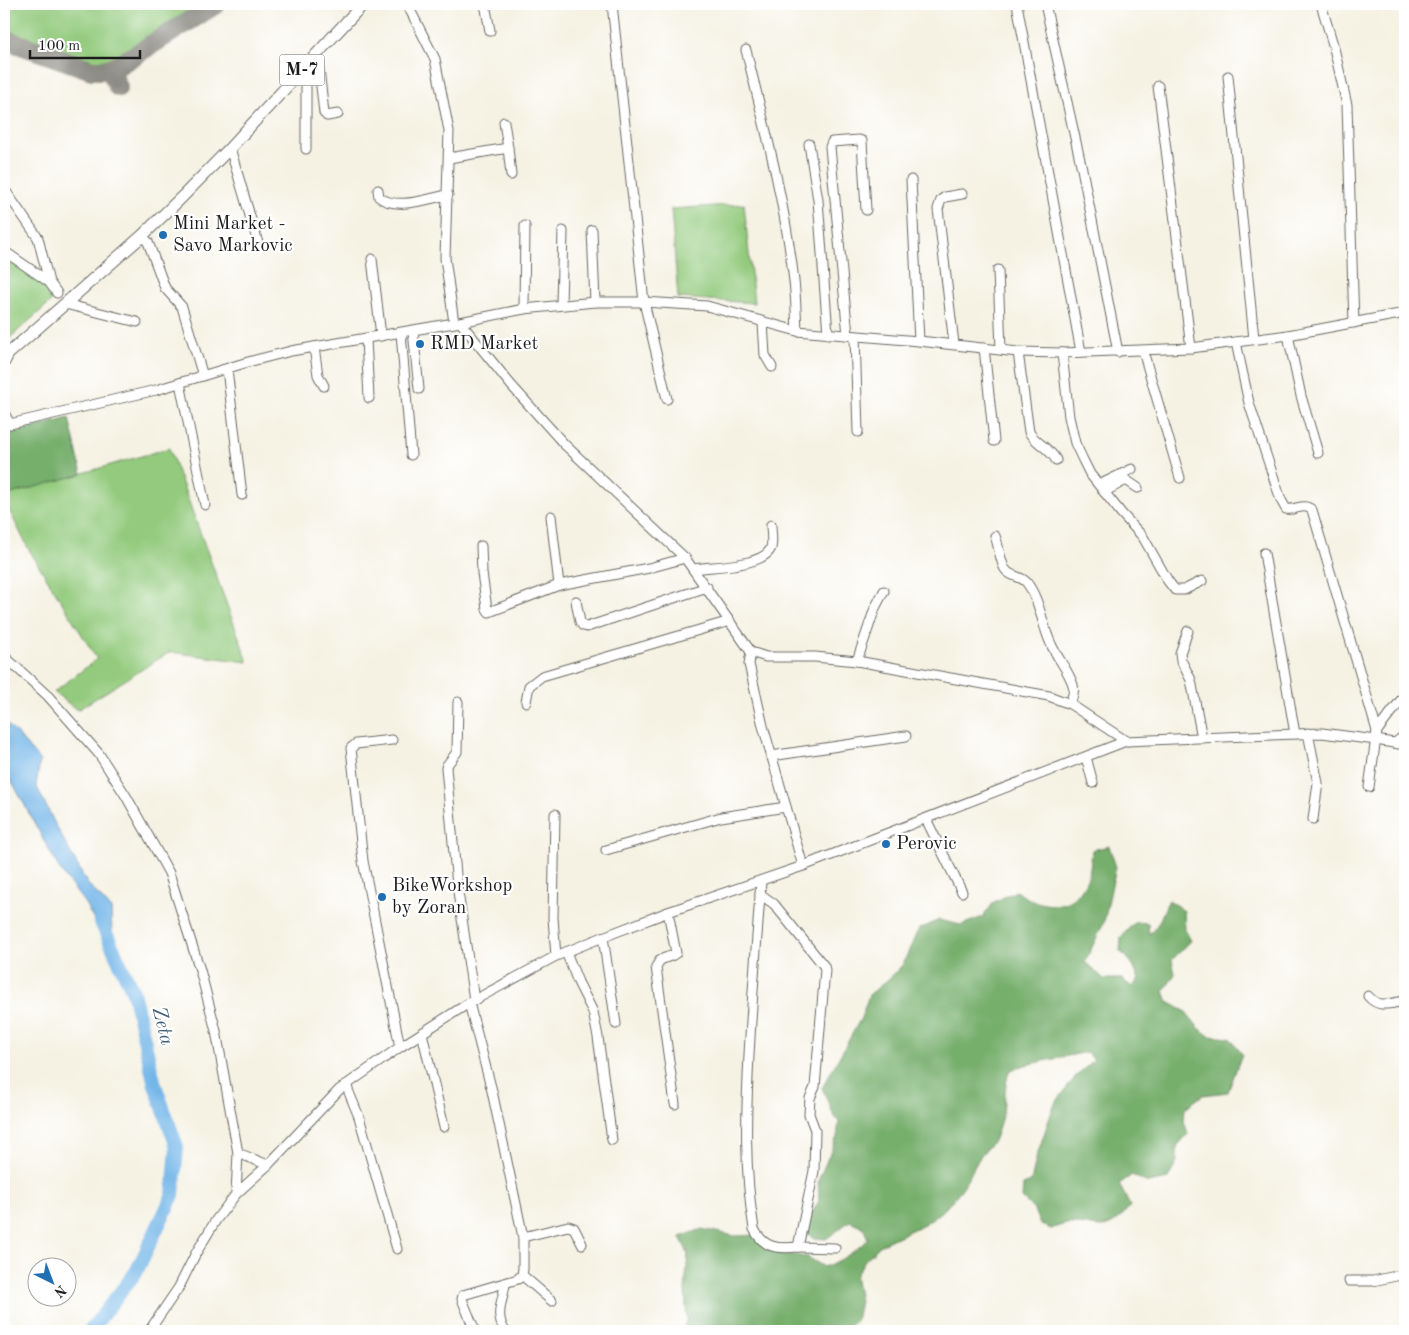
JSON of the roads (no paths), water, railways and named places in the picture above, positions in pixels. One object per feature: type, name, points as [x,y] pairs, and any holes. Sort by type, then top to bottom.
[{"type":"main road","name":"M-7","points":[[5,357],[142,236],[230,148],[363,4]]},
{"type":"street","points":[[407,4],[435,59],[449,131],[445,258],[457,323],[564,444],[685,558],[751,652],[766,657],[815,657],[857,661],[1049,696],[1070,704],[1126,741]]},
{"type":"street","points":[[485,4],[490,30]]},
{"type":"street","points":[[612,4],[644,302],[667,399]]},
{"type":"street","points":[[1017,4],[1081,352]]},
{"type":"street","points":[[1045,4],[1082,168],[1118,352]]},
{"type":"street","points":[[1321,4],[1334,48],[1347,105],[1354,323]]},
{"type":"street","points":[[746,50],[773,156],[785,219],[794,283],[797,331]]},
{"type":"street","points":[[312,59],[319,69],[324,113],[327,116],[338,114]]},
{"type":"street","points":[[298,74],[306,84],[306,149]]},
{"type":"street","points":[[1228,76],[1254,339]]},
{"type":"street","points":[[1158,86],[1191,348]]},
{"type":"street","points":[[504,122],[511,176]]},
{"type":"street","points":[[858,432],[852,336],[830,147],[832,142],[859,140],[862,144],[866,210]]},
{"type":"street","points":[[809,144],[818,200],[828,334]]},
{"type":"street","points":[[230,148],[258,243]]},
{"type":"street","points":[[449,158],[508,148]]},
{"type":"street","points":[[911,180],[919,340]]},
{"type":"street","points":[[378,190],[379,197],[387,202],[394,203],[429,200],[448,195]]},
{"type":"street","points":[[4,192],[7,193],[38,238],[49,282],[56,293]]},
{"type":"street","points":[[954,344],[938,210],[940,200],[945,197],[962,194]]},
{"type":"street","points":[[818,200],[836,202]]},
{"type":"street","points":[[524,309],[525,226]]},
{"type":"street","points":[[592,230],[595,302]]},
{"type":"street","points":[[561,305],[563,231]]},
{"type":"street","points":[[142,236],[148,242],[165,288],[182,307],[204,376]]},
{"type":"street","points":[[4,253],[49,282]]},
{"type":"street","points":[[372,259],[381,336]]},
{"type":"street","points":[[998,270],[1001,350]]},
{"type":"street","points":[[4,413],[7,425],[136,395],[264,357],[457,323],[524,309],[595,302],[644,302],[707,306],[797,331],[919,340],[1018,352],[1062,353],[1191,348],[1288,335],[1405,314]]},
{"type":"street","points":[[65,304],[137,322]]},
{"type":"street","points":[[764,323],[765,355],[772,367]]},
{"type":"street","points":[[413,331],[419,389]]},
{"type":"street","points":[[401,333],[411,455]]},
{"type":"street","points":[[1288,335],[1301,396],[1318,453]]},
{"type":"street","points":[[366,339],[370,398]]},
{"type":"street","points":[[1236,342],[1249,403],[1280,500],[1286,509],[1292,510],[1303,506],[1309,507],[1312,510],[1376,735],[1369,787]]},
{"type":"street","points":[[314,347],[318,375],[324,386]]},
{"type":"street","points":[[984,348],[994,441]]},
{"type":"street","points":[[1143,351],[1180,478]]},
{"type":"street","points":[[1018,352],[1029,432],[1035,440],[1051,452],[1056,460]]},
{"type":"street","points":[[1062,353],[1069,417],[1075,443],[1090,474],[1143,537],[1175,590],[1184,590],[1202,581]]},
{"type":"street","points":[[227,369],[242,495]]},
{"type":"street","points":[[180,383],[205,505]]},
{"type":"street","points":[[1102,488],[1132,469]]},
{"type":"street","points":[[1102,488],[1126,480],[1138,488]]},
{"type":"street","points":[[551,516],[559,585]]},
{"type":"street","points":[[694,569],[762,558],[769,552],[772,544],[771,525]]},
{"type":"street","points":[[995,536],[1000,547],[1004,568],[1014,577],[1020,577],[1026,582],[1034,596],[1051,644],[1073,685],[1074,694],[1070,704]]},
{"type":"street","points":[[481,546],[482,573],[489,612],[559,585],[649,568],[685,558]]},
{"type":"street","points":[[1264,553],[1295,734]]},
{"type":"street","points":[[576,601],[580,622],[583,626],[587,627],[707,587]]},
{"type":"street","points":[[857,661],[875,608],[884,591]]},
{"type":"street","points":[[526,702],[529,686],[542,676],[730,621]]},
{"type":"street","points":[[1188,631],[1180,653],[1181,660],[1192,680],[1202,738]]},
{"type":"street","points":[[751,652],[749,664],[771,756],[803,866]]},
{"type":"street","points":[[4,656],[48,696],[99,754],[126,796],[169,873],[200,970],[216,1031],[238,1153],[236,1194]]},
{"type":"street","points":[[1376,735],[1405,695]]},
{"type":"street","points":[[458,702],[457,752],[446,768],[471,1001],[523,1236],[523,1269],[522,1275],[518,1279],[505,1284],[466,1292],[463,1295],[462,1299],[475,1331]]},
{"type":"street","points":[[1308,733],[1318,783],[1313,819]]},
{"type":"street","points":[[149,1331],[179,1288],[196,1253],[216,1220],[236,1194],[268,1165],[339,1090],[400,1046],[471,1001],[556,956],[668,912],[803,866],[1126,741],[1322,733],[1376,735],[1405,746]]},
{"type":"street","points":[[1395,743],[1405,735]]},
{"type":"street","points":[[771,756],[906,736]]},
{"type":"street","points":[[392,740],[356,744],[351,748],[363,861],[400,1046]]},
{"type":"street","points":[[1086,757],[1093,783]]},
{"type":"street","points":[[606,850],[721,817],[786,807]]},
{"type":"street","points":[[555,814],[553,918],[556,956]]},
{"type":"street","points":[[926,819],[962,892]]},
{"type":"street","points":[[761,881],[745,1128],[747,1181],[754,1229],[757,1236],[770,1247],[835,1248]]},
{"type":"street","points":[[760,894],[774,904],[824,966],[825,970],[815,1087],[809,1114],[815,1130],[814,1171],[798,1247]]},
{"type":"street","points":[[668,912],[676,952],[660,960],[656,967],[668,1041],[675,1104]]},
{"type":"street","points":[[603,937],[616,1024]]},
{"type":"street","points":[[566,952],[593,1012],[612,1140]]},
{"type":"street","points":[[1368,996],[1379,1005],[1405,1000]]},
{"type":"street","points":[[422,1033],[444,1127]]},
{"type":"street","points":[[346,1085],[362,1126],[397,1249]]},
{"type":"street","points":[[238,1153],[268,1165]]},
{"type":"street","points":[[523,1236],[568,1226],[574,1228],[582,1244]]},
{"type":"street","points":[[1348,1281],[1373,1281],[1405,1274]]},
{"type":"street","points":[[522,1275],[552,1301]]},
{"type":"street","points":[[504,1331],[498,1314],[505,1284]]},
{"type":"water","points":[[4,721],[40,761],[36,785],[87,883],[111,909],[112,933],[109,938],[104,940],[86,905],[60,870],[4,767]]},
{"type":"waterway","name":"Zeta","points":[[90,1331],[136,1272],[173,1195],[177,1147],[155,1085],[133,992],[101,922]]},
{"type":"place","name":"Mini Market - Savo Markovic","points":[[163,235]]},
{"type":"place","name":"RMD Market","points":[[420,344]]},
{"type":"place","name":"Perovic","points":[[886,844]]},
{"type":"place","name":"BikeWorkshop by Zoran","points":[[382,897]]}]
